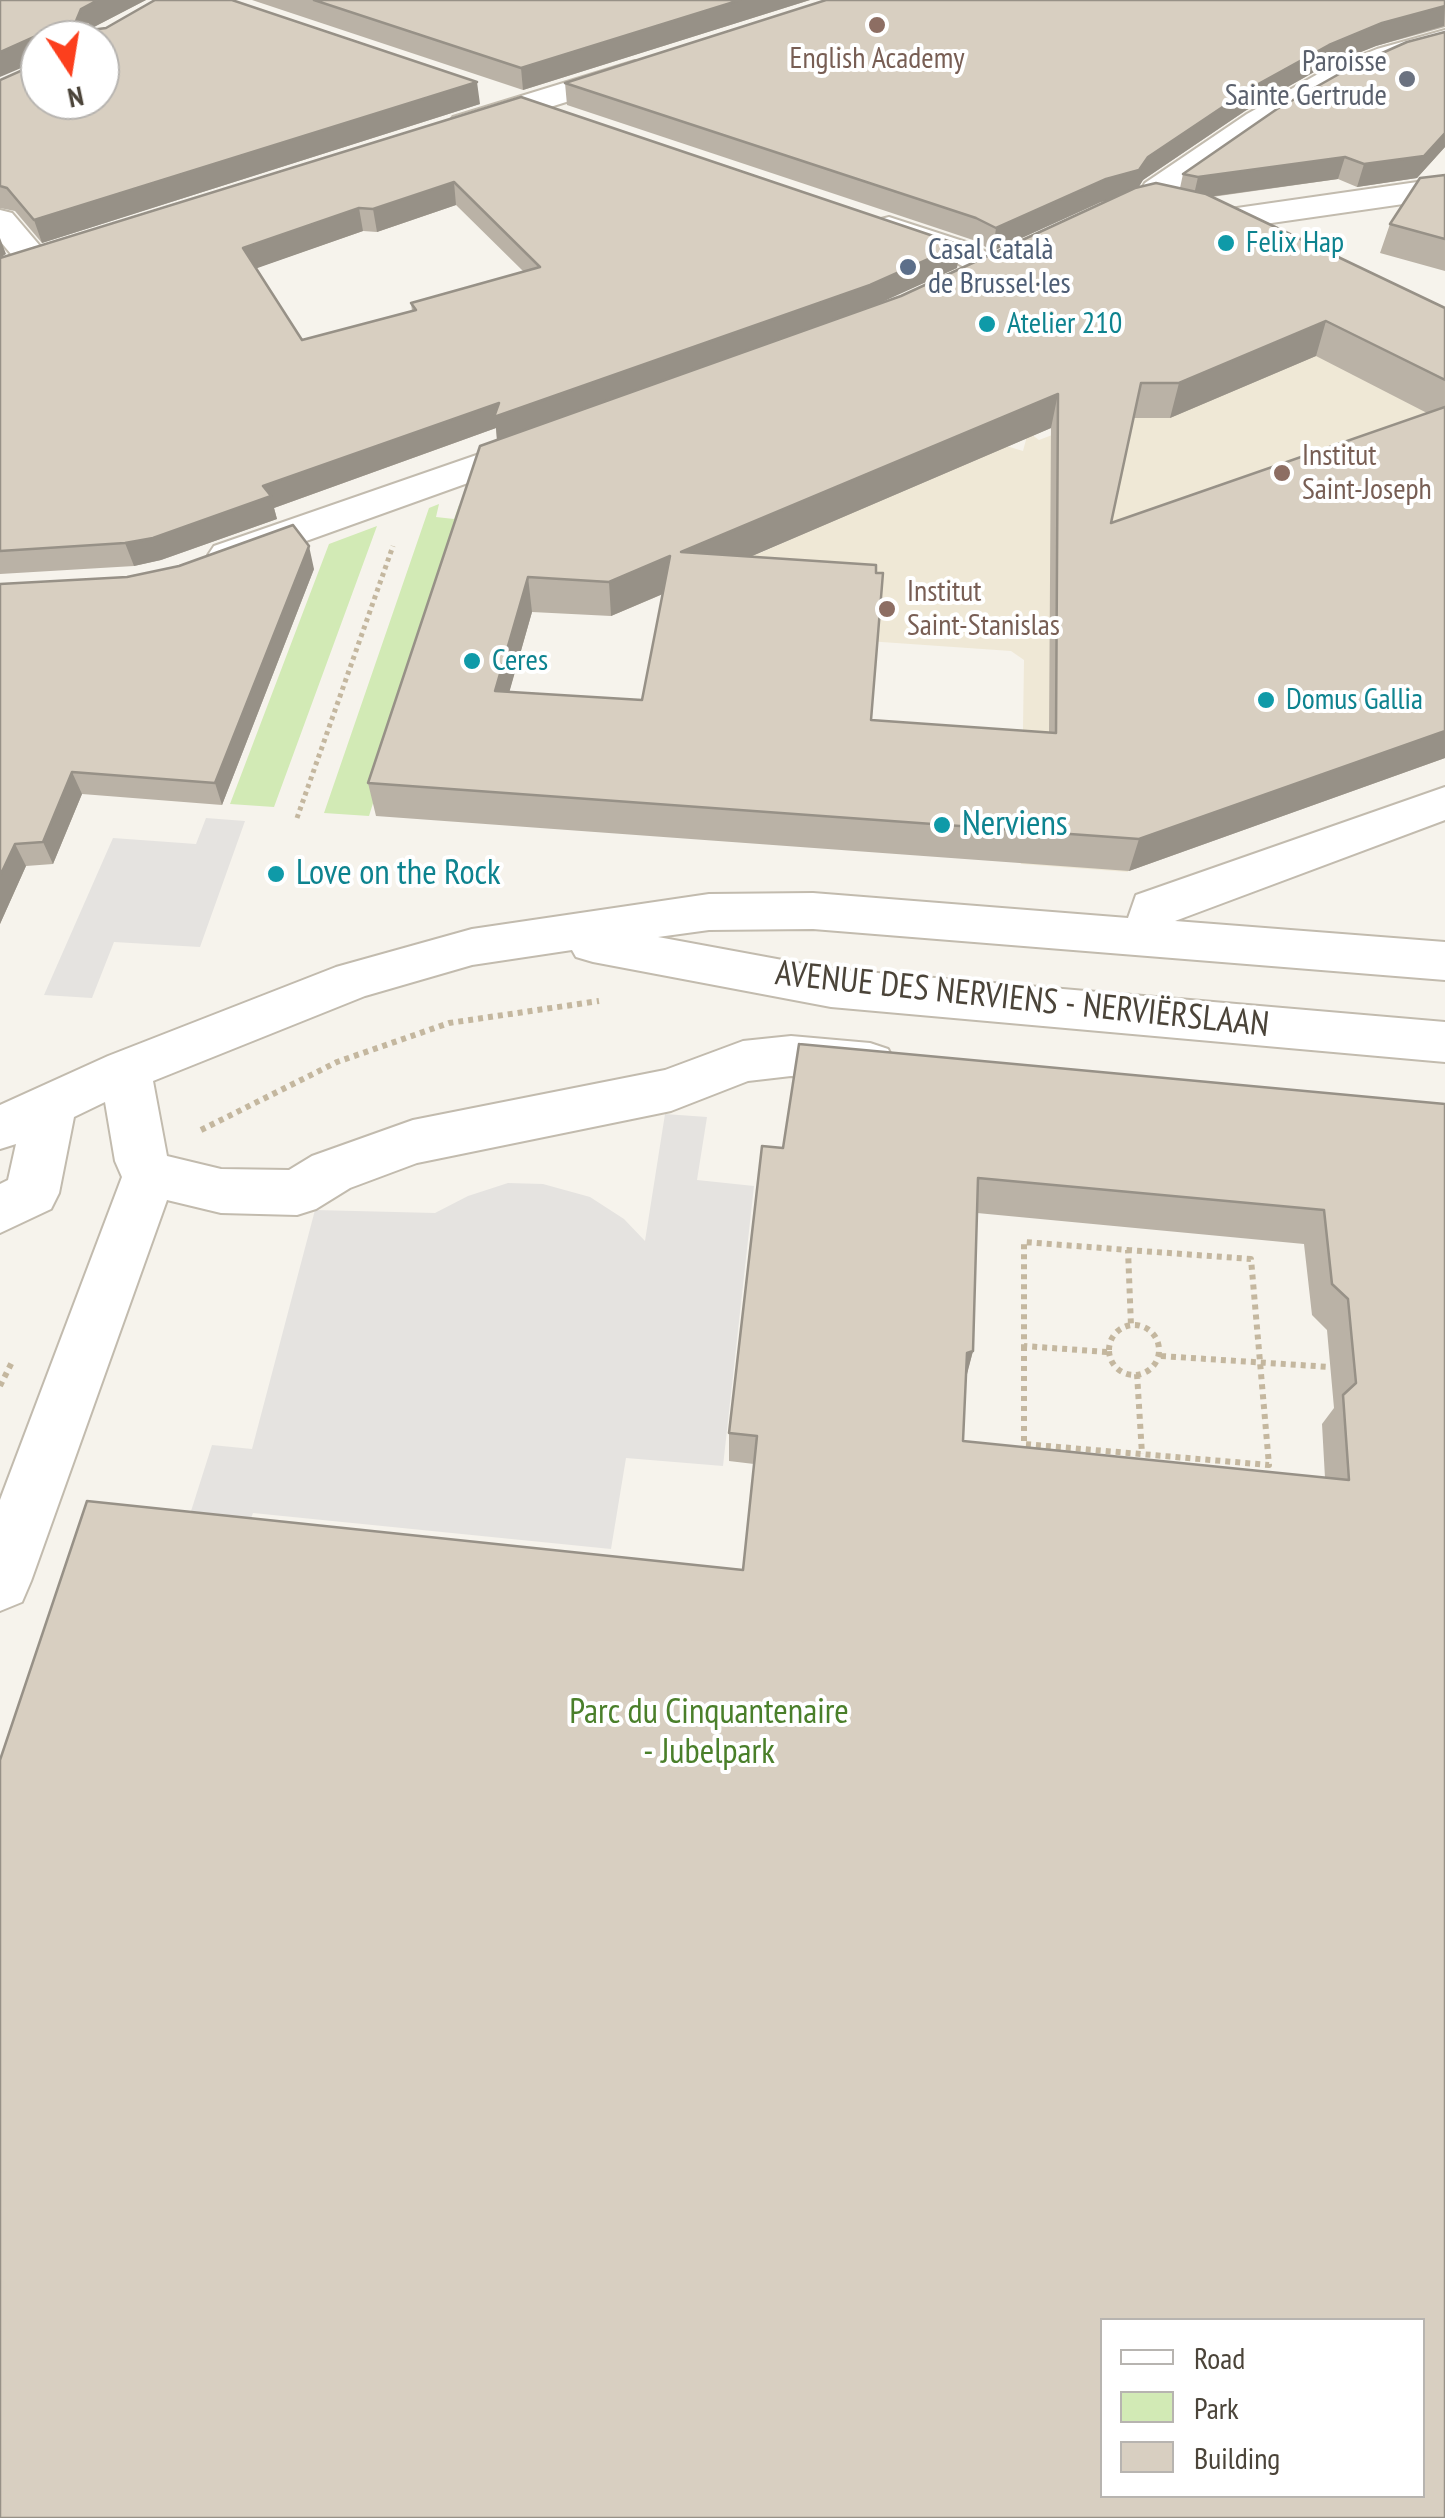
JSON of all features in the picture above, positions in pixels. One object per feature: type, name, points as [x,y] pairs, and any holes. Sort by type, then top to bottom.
[{"type":"street","points":[[1149,203],[1157,190],[1258,121],[1336,77],[1388,54],[1445,40]]},
{"type":"street","points":[[442,131],[666,60]]},
{"type":"street","points":[[476,90],[569,119]]},
{"type":"street","points":[[1223,220],[1445,188]]},
{"type":"street","points":[[1063,236],[1116,212],[1149,203],[1223,220],[1274,245]]},
{"type":"street","points":[[0,220],[48,256],[0,271]]},
{"type":"street","points":[[867,220],[960,251],[992,269]]},
{"type":"street","points":[[948,290],[1028,253]]},
{"type":"street","points":[[188,570],[576,432]]},
{"type":"street","points":[[1149,937],[1153,908],[1445,803]]},
{"type":"street","name":"AVENUE DES NERVIENS - NERVIËRSLAAN","points":[[0,1128],[126,1070],[353,980],[472,947],[709,912],[780,909],[1445,962]]},
{"type":"street","name":"AVENUE DES NERVIENS - NERVIËRSLAAN","points":[[541,934],[831,988],[1445,1042]]},
{"type":"street","points":[[126,1070],[141,1160],[150,1174],[220,1192],[297,1193],[330,1172],[413,1142],[671,1090],[743,1061],[791,1056],[908,1066]]},
{"type":"street","points":[[0,1210],[32,1193],[50,1105]]},
{"type":"street","points":[[0,1582],[150,1174]]},
{"type":"path","points":[[296,818],[393,547]]},
{"type":"path","points":[[1024,1242],[1128,1250],[1251,1259],[1269,1465],[1024,1444],[1024,1242]]},
{"type":"path","points":[[1128,1250],[1131,1326]]},
{"type":"path","points":[[1131,1326],[1156,1340],[1161,1356],[1150,1371],[1136,1374],[1118,1367],[1107,1352],[1107,1344],[1115,1331],[1131,1326]]},
{"type":"path","points":[[1024,1346],[1107,1352]]},
{"type":"path","points":[[1161,1356],[1330,1367]]},
{"type":"path","points":[[1136,1374],[1142,1454]]},
{"type":"shaded area","points":[[1445,350],[1445,582],[1124,697],[1128,872],[1021,864],[1024,660],[1011,651],[666,627],[745,552],[760,553],[1003,445],[1023,451],[1031,434],[1039,440],[1086,422],[1134,418],[1283,355]]},
{"type":"shaded area","points":[[206,818],[245,821],[200,947],[114,942],[92,998],[44,995],[113,838],[196,844]]},
{"type":"shaded area","points":[[665,1114],[707,1117],[697,1180],[754,1186],[723,1466],[626,1458],[611,1549],[253,1513],[246,1533],[186,1527],[212,1445],[252,1449],[315,1210],[435,1213],[468,1196],[508,1183],[543,1184],[590,1197],[624,1219],[645,1241]]},
{"type":"green space","points":[[439,504],[436,517],[454,519],[459,505],[466,506],[369,816],[324,813],[429,508]]},
{"type":"green space","points":[[377,526],[274,807],[230,804],[329,544]]},
{"type":"building","points":[[0,0],[98,0],[81,9],[76,20],[20,20],[20,43],[0,52]]},
{"type":"building","points":[[155,0],[232,0],[477,82],[34,220],[7,188],[0,186],[0,80],[20,71],[20,120],[120,120],[120,20]]},
{"type":"building","points":[[314,0],[740,0],[521,68]]},
{"type":"building","points":[[826,0],[1445,0],[1445,6],[1382,23],[1329,45],[1251,88],[1148,157],[1139,170],[1106,179],[996,228],[976,218],[565,83]]},
{"type":"building","points":[[1445,32],[1445,133],[1424,156],[1364,164],[1345,157],[1198,177],[1183,174],[1277,109],[1355,65],[1407,42]]},
{"type":"building","points":[[521,97],[960,245],[870,285],[494,417],[499,403],[263,486],[271,496],[153,538],[0,551],[0,258]],"holes":[[[454,182],[540,267],[411,303],[416,310],[302,340],[243,248],[359,208],[373,209]]]},
{"type":"building","points":[[1445,175],[1445,239],[1390,224],[1420,178]]},
{"type":"building","points":[[1156,183],[1206,194],[1445,308],[1445,380],[1326,321],[1179,383],[1141,383],[1111,523],[1445,407],[1445,731],[1139,839],[368,783],[480,446],[901,296],[1135,188]],"holes":[[[1058,394],[1056,733],[871,720],[883,573],[876,573],[876,565],[681,552]],[[670,556],[642,700],[495,691],[528,577],[609,582]]]},
{"type":"building","points":[[293,525],[309,546],[215,783],[72,772],[43,842],[15,844],[0,876],[0,584],[127,577],[179,566]]},
{"type":"building","name":"Parc du Cinquantenaire - Jubelpark","points":[[799,1044],[1445,1104],[1445,2518],[0,2518],[0,1760],[87,1501],[743,1570],[757,1436],[729,1433],[762,1146],[783,1148]],"holes":[[[978,1178],[1324,1210],[1332,1284],[1348,1299],[1356,1383],[1343,1395],[1349,1480],[963,1441],[967,1353],[973,1351]]]},
{"type":"place","name":"English Academy","points":[[877,25]]},
{"type":"place","name":"Paroisse Sainte Gertrude","points":[[1407,79]]},
{"type":"place","name":"Felix Hap","points":[[1226,243]]},
{"type":"place","name":"Casal Català de Brussel·les","points":[[908,267]]},
{"type":"place","name":"Atelier 210","points":[[987,324]]},
{"type":"place","name":"Institut Saint-Joseph","points":[[1282,473]]},
{"type":"place","name":"Institut Saint-Stanislas","points":[[887,609]]},
{"type":"place","name":"Ceres","points":[[472,661]]},
{"type":"place","name":"Domus Gallia","points":[[1266,700]]},
{"type":"place","name":"Nerviens","points":[[942,825]]},
{"type":"place","name":"Love on the Rock","points":[[276,874]]}]
